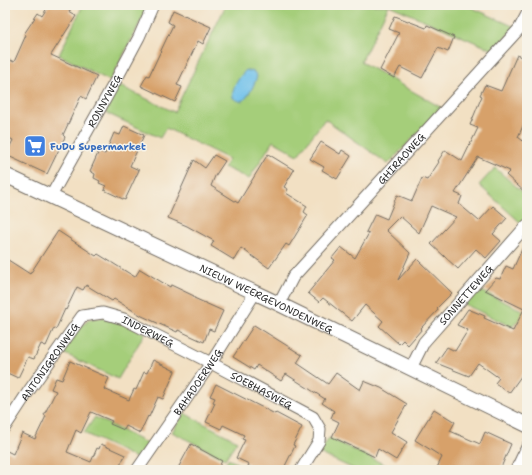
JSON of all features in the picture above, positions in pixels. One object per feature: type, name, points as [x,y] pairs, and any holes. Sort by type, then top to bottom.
[{"type":"street","name":"RONNYWEG","points":[[51,196],[123,68],[154,5]]},
{"type":"street","name":"GHIRAOWEG","points":[[279,304],[292,277],[519,29],[527,14]]},
{"type":"street","name":"NIEUW WEERGEVONDENWEG","points":[[5,175],[279,304],[527,425]]},
{"type":"street","name":"SONNETTEWEG","points":[[411,368],[424,342],[527,225]]},
{"type":"street","name":"BAHADOERWEG","points":[[137,470],[211,363],[255,293]]},
{"type":"street","name":"INDERWEG","points":[[82,316],[103,313],[124,319],[211,363]]},
{"type":"street","name":"ANTONIGRONWEG","points":[[5,427],[82,316]]},
{"type":"street","name":"SOEBHASWEG","points":[[211,363],[313,417],[320,429],[319,441],[300,470]]},
{"type":"street","points":[[516,470],[527,447]]},
{"type":"green space","points":[[83,5],[149,5],[110,81],[59,55]]},
{"type":"green space","points":[[226,5],[389,5],[361,62],[442,108],[388,164],[325,119],[298,155],[273,141],[249,179],[224,167],[229,159],[166,128],[160,138],[102,111],[118,85],[174,112]]},
{"type":"green space","points":[[389,5],[466,5],[515,27],[493,50]]},
{"type":"green space","points":[[495,168],[527,196],[527,218],[522,224],[479,185]]},
{"type":"green space","points":[[477,289],[526,312],[512,327],[464,304]]},
{"type":"green space","points":[[96,318],[116,321],[145,333],[118,379],[61,352],[79,328],[90,319]]},
{"type":"green space","points":[[184,413],[237,441],[225,459],[172,432]]},
{"type":"green space","points":[[95,417],[148,444],[138,459],[84,433]]},
{"type":"green space","points":[[329,438],[396,470],[356,470],[319,453]]},
{"type":"green space","points":[[228,459],[251,470],[221,470]]},
{"type":"water","points":[[246,70],[254,72],[257,76],[249,94],[244,100],[240,101],[233,98],[233,90]]},
{"type":"building","points":[[49,5],[73,5],[69,12],[76,16],[51,55],[97,76],[86,99],[81,96],[63,135],[65,137],[47,174],[6,155],[13,140],[5,136],[5,72],[10,60],[14,62],[26,35],[24,34],[38,13],[42,16]]},
{"type":"building","points":[[173,10],[211,27],[203,44],[198,41],[177,85],[182,87],[175,102],[141,86],[147,75],[149,76],[173,25],[168,22]]},
{"type":"building","points":[[395,16],[426,28],[427,25],[454,37],[448,52],[438,48],[422,78],[400,67],[394,78],[380,70],[399,33],[389,29]]},
{"type":"building","points":[[517,55],[527,60],[527,117],[518,137],[527,144],[527,194],[506,175],[510,171],[478,157],[455,193],[462,196],[459,204],[479,221],[493,206],[507,218],[493,234],[501,241],[486,258],[476,249],[458,269],[431,244],[456,217],[431,206],[419,233],[400,216],[386,230],[410,253],[398,280],[417,259],[452,293],[437,308],[438,310],[408,345],[403,340],[399,344],[379,326],[383,321],[365,305],[352,321],[323,298],[319,302],[308,293],[335,260],[332,258],[341,247],[355,258],[369,233],[366,232],[375,214],[387,219],[397,195],[412,201],[422,178],[427,180],[445,150],[462,161],[478,128],[470,125],[485,85],[501,91]]},
{"type":"building","points":[[124,126],[144,135],[130,166],[139,170],[125,200],[104,190],[106,186],[99,183],[100,181],[94,178],[95,174],[90,171],[99,151],[105,154],[114,133],[120,135]]},
{"type":"building","points":[[321,142],[340,154],[342,150],[351,156],[337,179],[322,170],[324,167],[310,159]]},
{"type":"building","points":[[268,154],[294,170],[284,187],[288,189],[286,193],[307,206],[304,212],[308,215],[289,246],[286,244],[269,268],[241,248],[234,260],[211,246],[214,241],[187,226],[168,218],[194,160],[205,168],[214,155],[225,161],[215,176],[211,186],[238,203]]},
{"type":"building","points":[[58,231],[96,256],[98,254],[135,277],[140,269],[170,287],[171,285],[194,296],[194,298],[223,311],[214,331],[209,329],[204,342],[178,330],[177,332],[142,316],[114,299],[112,301],[86,285],[83,290],[77,287],[56,329],[54,328],[46,346],[41,344],[34,359],[28,357],[18,378],[5,372],[5,258],[30,274]]},
{"type":"building","points":[[527,238],[527,368],[509,393],[495,383],[499,378],[478,363],[469,376],[436,363],[447,347],[455,351],[468,330],[457,325],[468,309],[513,331],[524,309],[485,290],[496,278],[500,279],[506,266],[513,269]]},
{"type":"building","points":[[254,325],[302,355],[297,363],[328,384],[336,373],[360,390],[364,381],[381,388],[407,404],[391,432],[407,442],[396,460],[378,449],[375,457],[332,437],[339,422],[331,418],[334,411],[322,403],[325,399],[286,374],[281,381],[257,365],[254,370],[233,357]]},
{"type":"building","points":[[153,360],[175,371],[163,399],[158,397],[140,433],[126,426],[124,430],[110,424],[112,421],[91,412],[81,433],[76,430],[67,452],[91,462],[97,448],[99,449],[101,444],[125,455],[118,470],[63,470],[55,467],[54,470],[13,470],[5,466],[5,450],[13,454],[22,433],[35,439],[46,416],[44,415],[56,391],[51,389],[56,378],[62,380],[70,361],[109,378],[104,389],[129,400],[134,389],[136,390],[144,372],[147,373]]},
{"type":"building","points":[[216,384],[302,427],[293,445],[295,446],[283,470],[256,470],[248,466],[249,464],[236,458],[245,440],[242,439],[244,435],[223,425],[221,429],[206,422],[215,403],[213,402],[215,398],[210,396]]},
{"type":"building","points":[[434,409],[455,422],[450,431],[480,444],[485,432],[511,444],[500,470],[436,470],[442,457],[415,440]]},
{"type":"building","points":[[191,444],[222,461],[217,470],[177,470]]},
{"type":"place","name":"FuDu Supermarket","points":[[35,146]]}]
